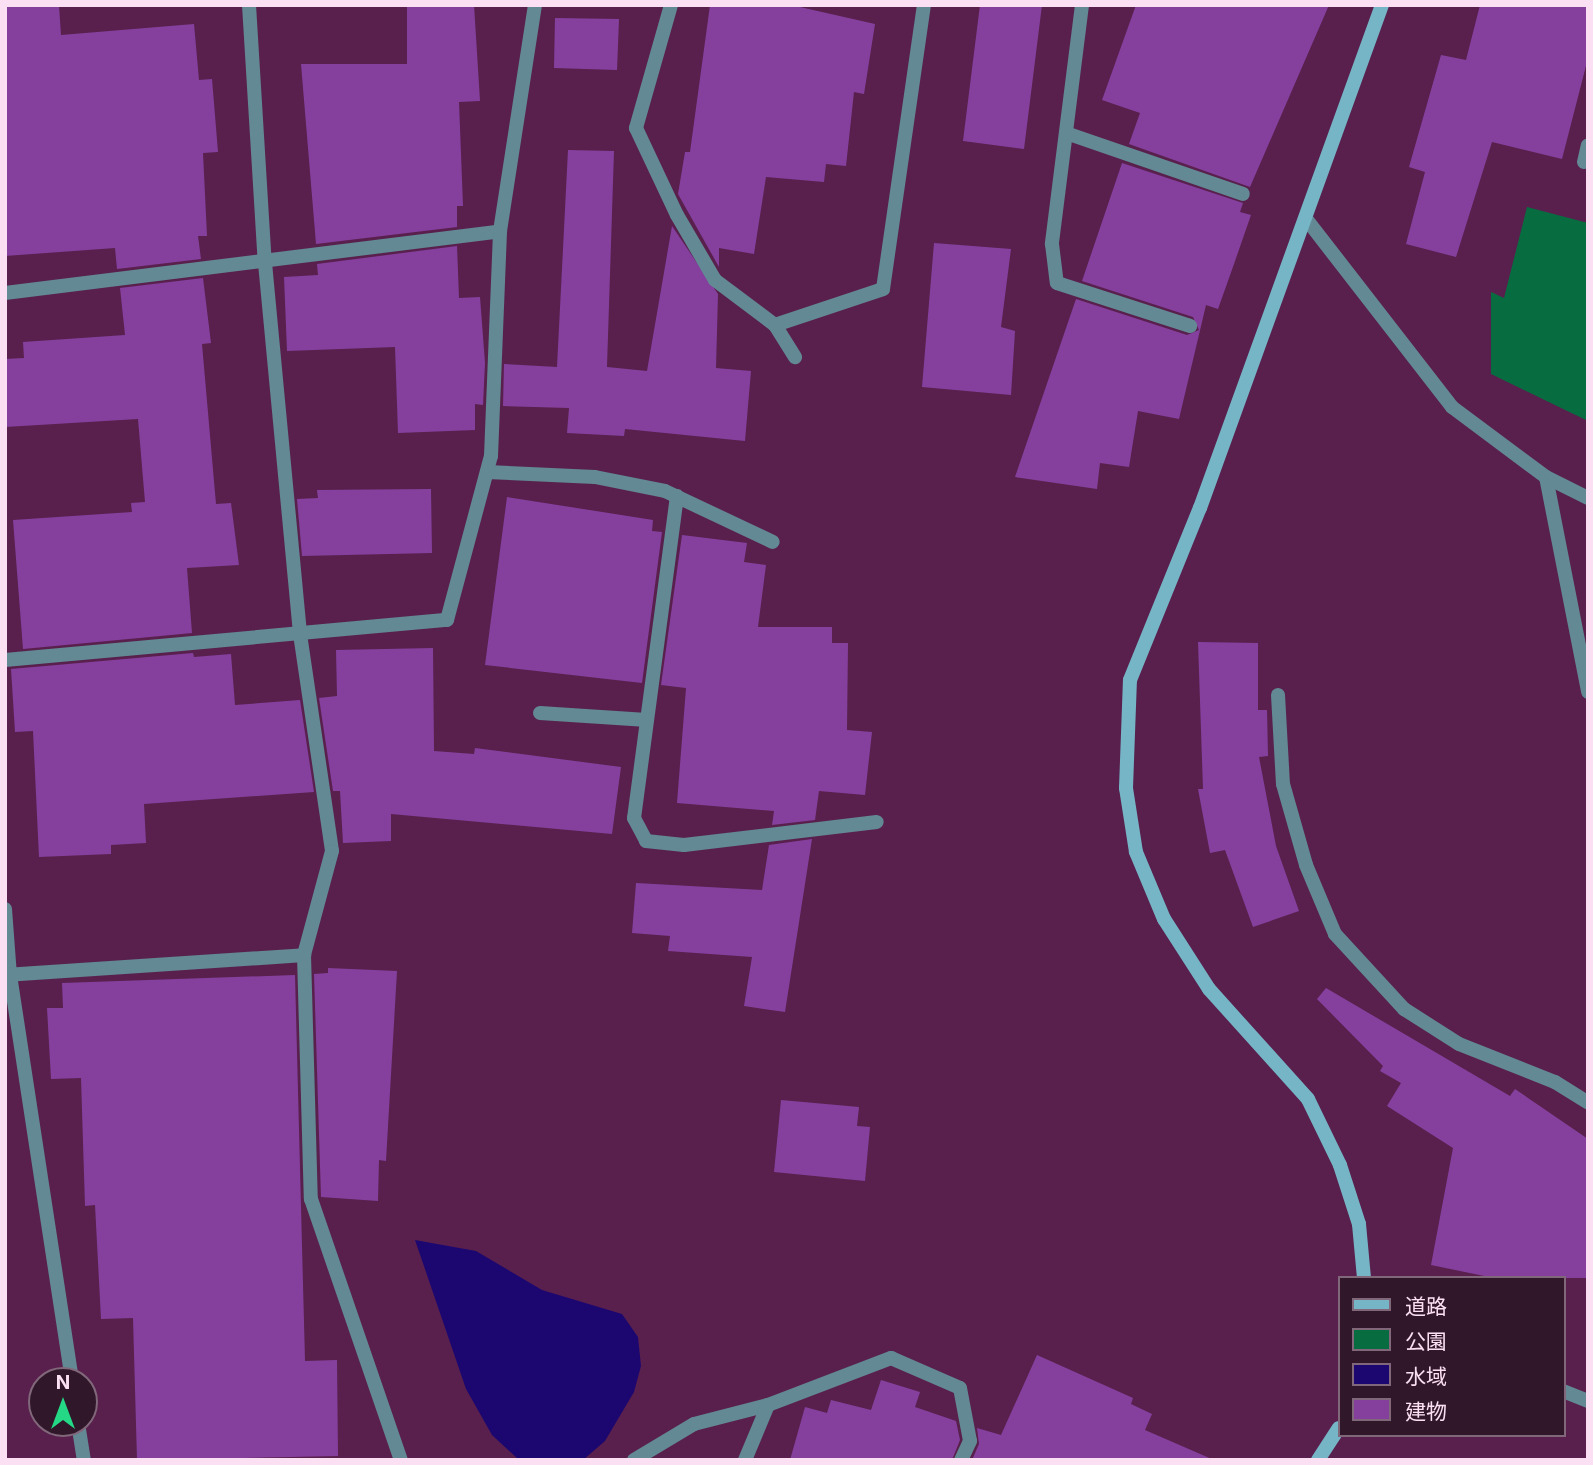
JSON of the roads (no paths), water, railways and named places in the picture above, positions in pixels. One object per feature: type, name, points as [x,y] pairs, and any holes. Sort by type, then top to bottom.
[{"type":"street","points":[[249,5],[265,263],[300,634],[332,851],[304,955],[311,1199],[401,1460]]},
{"type":"street","points":[[5,660],[447,620],[487,472],[500,231],[535,5]]},
{"type":"street","points":[[671,5],[636,128],[677,215],[716,280],[775,326],[794,357]]},
{"type":"street","points":[[775,326],[883,289],[924,5]]},
{"type":"street","points":[[1082,5],[1052,244],[1057,283],[1190,326]]},
{"type":"street","points":[[1364,1276],[1359,1224],[1335,1154],[1308,1099],[1209,989],[1164,919],[1136,852],[1126,788],[1130,680],[1307,220],[1382,5]]},
{"type":"street","points":[[1066,133],[1243,194]]},
{"type":"street","points":[[1584,162],[1588,145]]},
{"type":"street","points":[[1307,220],[1452,407],[1546,477],[1588,498]]},
{"type":"street","points":[[5,293],[265,263],[500,231]]},
{"type":"street","points":[[487,472],[595,477],[677,496],[773,542]]},
{"type":"street","points":[[1546,477],[1588,692]]},
{"type":"street","points":[[677,496],[634,818],[646,841],[684,845],[877,822]]},
{"type":"street","points":[[1278,695],[1283,783],[1306,865],[1335,934],[1405,1009],[1459,1044],[1555,1082],[1588,1103]]},
{"type":"street","points":[[540,713],[647,720]]},
{"type":"street","points":[[5,909],[8,975],[70,1367]]},
{"type":"street","points":[[8,975],[304,955]]},
{"type":"street","points":[[634,1460],[694,1424],[768,1405],[891,1358],[960,1388],[970,1441],[961,1460]]},
{"type":"street","points":[[1565,1392],[1588,1401]]},
{"type":"street","points":[[745,1460],[768,1405]]},
{"type":"street","points":[[1318,1460],[1338,1430]]},
{"type":"street","points":[[80,1437],[84,1460]]},
{"type":"water","points":[[415,1240],[476,1251],[542,1290],[622,1314],[638,1337],[641,1366],[634,1392],[605,1441],[583,1460],[519,1460],[492,1435],[466,1389]]}]
